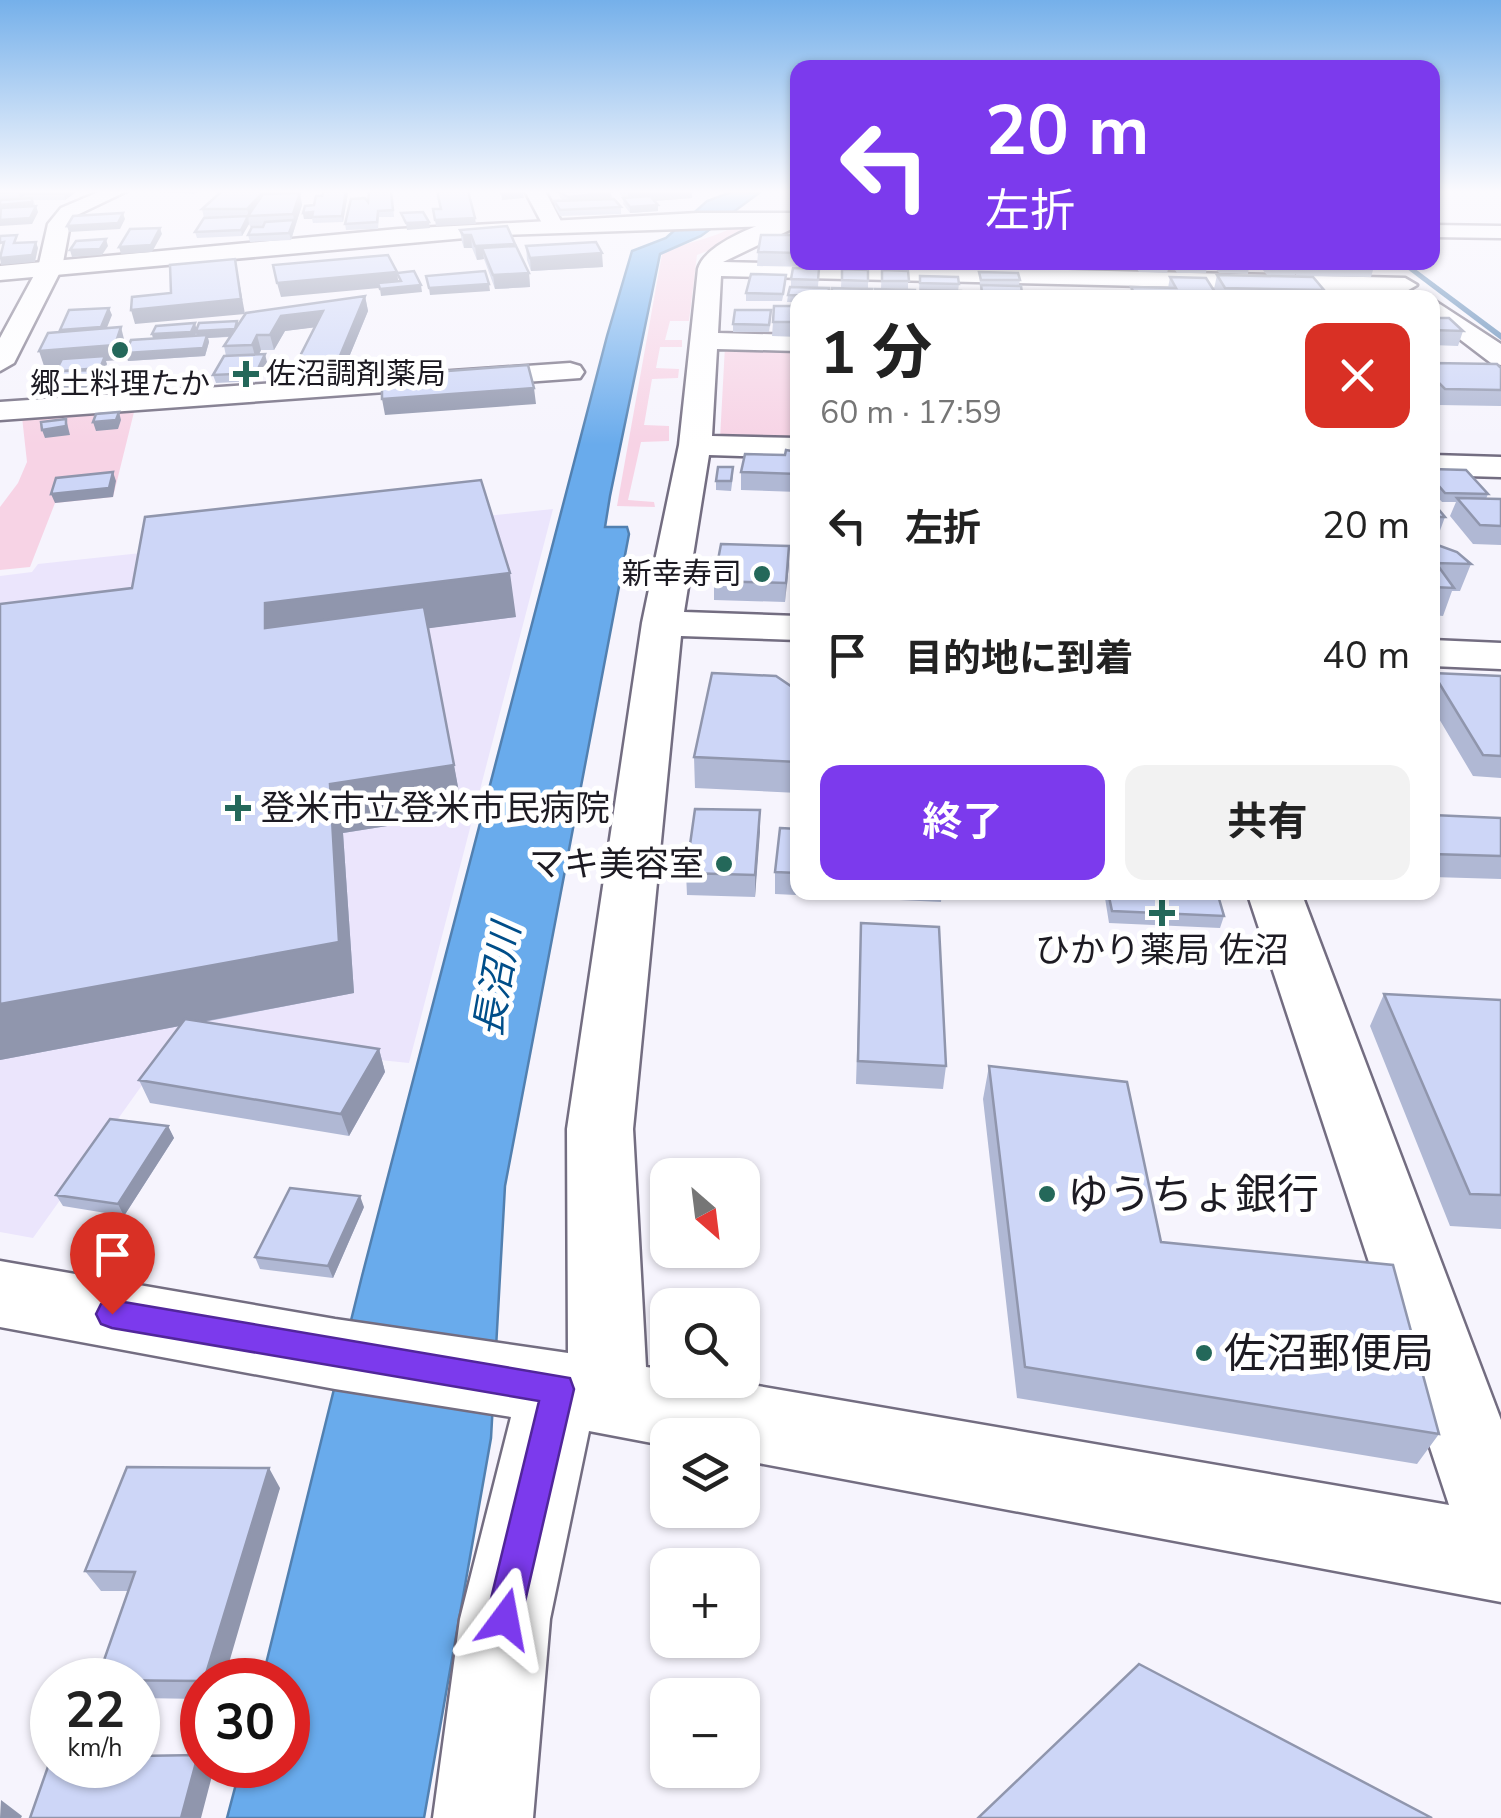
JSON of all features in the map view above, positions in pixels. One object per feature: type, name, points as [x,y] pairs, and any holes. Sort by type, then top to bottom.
[{"type":"street","points":[[0,363],[46,276]]},
{"type":"street","points":[[483,1818],[505,1619],[567,1391],[662,622],[695,445],[710,276]]},
{"type":"street","points":[[836,276],[1060,288],[1295,290]]},
{"type":"street","points":[[1440,312],[1501,358]]},
{"type":"street","points":[[707,341],[790,343]]},
{"type":"street","points":[[1462,358],[1501,358]]},
{"type":"street","points":[[0,411],[570,372]]},
{"type":"street","points":[[695,445],[790,448]]},
{"type":"street","points":[[1440,465],[1501,467]]},
{"type":"street","points":[[662,622],[790,628]]},
{"type":"street","points":[[1440,653],[1501,656]]},
{"type":"street","points":[[1277,900],[1501,1533]]},
{"type":"street","points":[[0,1294],[1501,1558]]},
{"type":"shaded area","points":[[658,276],[694,276],[689,321],[670,321],[665,340],[682,340],[682,347],[660,347],[656,368],[679,369],[678,378],[652,379],[644,425],[669,426],[669,441],[641,442],[628,500],[654,502],[655,507],[617,506]]},
{"type":"shaded area","points":[[725,346],[790,348],[790,441],[720,439]]},
{"type":"shaded area","points":[[135,408],[113,497],[55,503],[30,567],[0,570],[0,507],[18,483],[27,462],[22,417]]},
{"type":"shaded area","name":"登米市立登米市民病院","points":[[553,509],[409,1063],[175,1039],[33,1238],[0,1232],[0,576],[32,572],[38,564]]},
{"type":"water","name":"長沼川","points":[[625,276],[655,276],[605,527],[627,527],[629,534],[505,1186],[491,1438],[424,1818],[227,1818],[235,1788],[310,1788],[310,1658],[267,1658],[362,1276],[607,336]]},
{"type":"building","points":[[170,276],[238,276],[241,299],[131,310],[132,297],[171,293]]},
{"type":"building","points":[[275,276],[355,276],[277,283]]},
{"type":"building","points":[[398,276],[416,276],[421,285],[380,289],[378,283],[401,281]]},
{"type":"building","points":[[426,276],[486,276],[489,284],[429,288]]},
{"type":"building","points":[[751,276],[786,276],[783,294],[746,293]]},
{"type":"building","points":[[792,276],[818,276],[818,280],[791,279]]},
{"type":"building","points":[[842,276],[868,276],[868,281],[842,280]]},
{"type":"building","points":[[882,276],[908,276],[909,281],[882,281]]},
{"type":"building","points":[[920,276],[958,277],[959,284],[920,283]]},
{"type":"building","points":[[980,276],[1019,276],[1020,280],[981,280]]},
{"type":"building","points":[[1218,276],[1313,277],[1324,290],[1225,288]]},
{"type":"building","points":[[1170,277],[1206,278],[1214,290],[1131,287],[1176,288]]},
{"type":"building","points":[[981,285],[1021,286],[1022,290],[982,290]]},
{"type":"building","points":[[790,287],[829,288],[790,290],[788,295]]},
{"type":"building","points":[[365,296],[337,363],[296,364],[323,311],[281,316],[270,335],[257,335],[252,345],[224,346],[246,313]]},
{"type":"building","points":[[774,306],[790,306],[790,322],[773,322]]},
{"type":"building","points":[[109,308],[101,327],[60,330],[69,310]]},
{"type":"building","points":[[735,310],[771,310],[769,325],[733,324]]},
{"type":"building","points":[[1440,318],[1449,318],[1463,331],[1440,330]]},
{"type":"building","points":[[237,321],[235,329],[196,331],[199,323]]},
{"type":"building","points":[[195,323],[191,332],[152,334],[156,326]]},
{"type":"building","points":[[121,327],[115,345],[39,351],[48,333]]},
{"type":"building","points":[[207,335],[203,348],[126,353],[131,340]]},
{"type":"building","points":[[265,354],[256,373],[213,375],[224,356]]},
{"type":"building","points":[[105,356],[100,368],[62,371],[99,370],[93,384],[31,388],[38,375],[56,371],[62,359]]},
{"type":"building","points":[[1440,363],[1497,364],[1501,368],[1501,390],[1445,389],[1440,384]]},
{"type":"building","points":[[528,365],[534,388],[382,399],[382,376]]},
{"type":"building","points":[[119,412],[116,420],[93,422],[96,414]]},
{"type":"building","points":[[66,419],[66,426],[42,430],[41,422]]},
{"type":"building","points":[[786,450],[790,451],[790,474],[741,472],[745,454],[785,455]]},
{"type":"building","points":[[718,467],[733,467],[731,481],[716,481]]},
{"type":"building","points":[[1440,469],[1466,470],[1488,494],[1445,493],[1440,487]]},
{"type":"building","points":[[113,472],[109,488],[51,494],[56,478]]},
{"type":"building","name":"登米市立登米市民病院","points":[[481,480],[510,573],[265,603],[265,628],[424,607],[454,765],[330,784],[339,942],[0,1004],[0,604],[132,588],[145,517]]},
{"type":"building","points":[[1457,498],[1501,499],[1501,526],[1480,525]]},
{"type":"building","points":[[721,544],[789,546],[786,583],[714,581]]},
{"type":"building","points":[[1440,546],[1457,552],[1471,564],[1440,563]]},
{"type":"building","points":[[1440,569],[1454,588],[1440,587]]},
{"type":"building","points":[[712,673],[776,676],[790,686],[790,762],[694,757]]},
{"type":"building","points":[[1440,673],[1501,676],[1501,756],[1483,755],[1440,684]]},
{"type":"building","name":"マキ美容室","points":[[695,809],[760,810],[755,875],[686,873]]},
{"type":"building","points":[[1440,815],[1501,818],[1501,856],[1440,854]]},
{"type":"building","points":[[780,828],[790,829],[790,873],[775,872]]},
{"type":"building","points":[[1110,900],[1219,900],[1224,916],[1112,911]]},
{"type":"building","points":[[861,923],[939,927],[946,1066],[858,1061]]},
{"type":"building","points":[[1384,994],[1501,1000],[1501,1195],[1470,1194]]},
{"type":"building","points":[[185,1019],[379,1049],[341,1114],[139,1080]]},
{"type":"building","points":[[989,1066],[1127,1082],[1161,1242],[1393,1265],[1439,1434],[1025,1367]]},
{"type":"building","points":[[110,1119],[168,1126],[118,1204],[56,1195]]},
{"type":"building","points":[[290,1188],[360,1196],[328,1266],[255,1257]]},
{"type":"building","points":[[127,1467],[269,1468],[211,1658],[180,1658],[180,1681],[160,1681],[160,1658],[105,1658],[135,1572],[85,1571]]},
{"type":"building","points":[[1139,1664],[1432,1818],[978,1818]]},
{"type":"building","points":[[180,1755],[180,1788],[189,1788],[181,1818],[30,1818],[40,1788],[160,1788],[160,1756]]},
{"type":"waterway","points":[[1419,276],[1438,290]]},
{"type":"waterway","points":[[1440,291],[1501,337]]},
{"type":"place","name":"郷土料理たか","points":[[120,350]]},
{"type":"place","name":"佐沼調剤薬局","points":[[246,374]]},
{"type":"place","name":"新幸寿司","points":[[762,574]]},
{"type":"place","name":"登米市立登米市民病院","points":[[238,808]]},
{"type":"place","name":"マキ美容室","points":[[724,864]]},
{"type":"place","name":"ひかり薬局 佐沼","points":[[1162,913]]},
{"type":"place","name":"ゆうちょ銀行","points":[[1047,1194]]},
{"type":"place","name":"佐沼郵便局","points":[[1204,1353]]},
{"type":"route","points":[[112,1314],[558,1389],[505,1619]]}]
